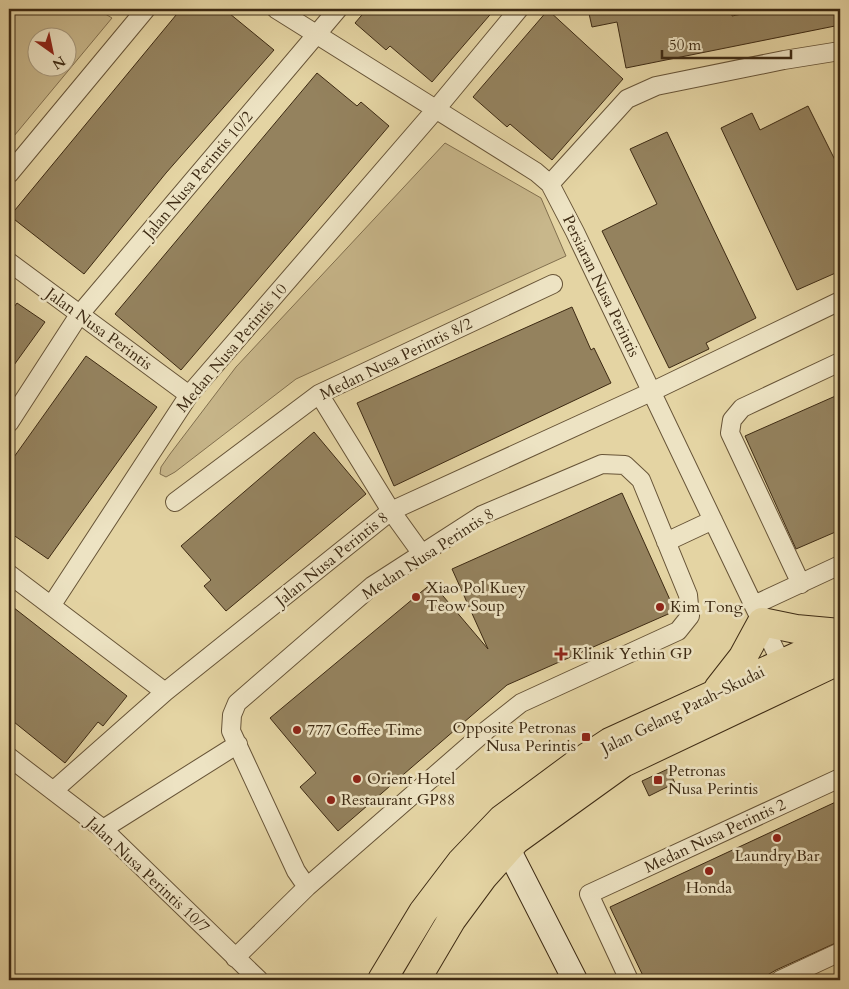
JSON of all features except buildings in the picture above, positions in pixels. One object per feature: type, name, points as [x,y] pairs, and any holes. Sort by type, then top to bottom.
[{"type":"main road","points":[[715,692],[743,657],[758,613],[796,629],[840,635]]},
{"type":"main road","name":"Jalan Gelang Patah-Skudai","points":[[416,980],[452,919],[483,876],[516,840],[624,762],[786,673],[840,635]]},
{"type":"main road","name":"Jalan Gelang Patah-Skudai","points":[[382,980],[423,912],[456,869],[502,819],[575,765],[610,742],[715,692],[840,660]]},
{"type":"street","points":[[9,174],[146,9]]},
{"type":"street","name":"Persiaran Nusa Perintis","points":[[276,9],[437,108],[536,172],[550,184],[786,673]]},
{"type":"street","name":"Jalan Nusa Perintis 10/2","points":[[9,423],[79,315],[338,9]]},
{"type":"street","name":"Medan Nusa Perintis 10","points":[[51,606],[189,395],[437,108],[518,9]]},
{"type":"street","points":[[550,184],[627,99],[656,86],[784,60],[840,51]]},
{"type":"street","name":"Jalan Nusa Perintis","points":[[9,262],[189,395]]},
{"type":"street","name":"Medan Nusa Perintis 8/2","points":[[175,502],[319,394],[553,284]]},
{"type":"street","name":"Jalan Nusa Perintis 8","points":[[53,791],[166,692],[392,511],[652,392],[840,301]]},
{"type":"street","points":[[801,584],[730,433],[732,420],[742,408],[840,362]]},
{"type":"street","points":[[319,394],[392,511],[422,554]]},
{"type":"street","name":"Medan Nusa Perintis 8","points":[[234,738],[232,714],[237,702],[372,586],[482,515],[602,464],[625,465],[641,480],[666,542]]},
{"type":"street","points":[[235,958],[307,887],[488,729],[522,703],[678,630],[690,616],[688,595],[666,542],[713,520]]},
{"type":"street","points":[[758,613],[801,584],[840,565]]},
{"type":"street","points":[[9,574],[166,692]]},
{"type":"street","points":[[103,829],[234,738],[296,871],[307,887]]},
{"type":"street","name":"Jalan Nusa Perintis 10/7","points":[[9,757],[103,829],[259,980]]},
{"type":"street","name":"Medan Nusa Perintis 2","points":[[629,980],[589,894],[840,778]]},
{"type":"street","points":[[508,849],[574,980]]},
{"type":"street","points":[[780,980],[840,952]]},
{"type":"shaded area","points":[[9,9],[97,9],[112,18],[78,59],[78,28],[28,28],[28,78],[62,78],[9,142]]},
{"type":"shaded area","points":[[445,143],[541,198],[566,256],[296,379],[175,472],[166,477],[160,474],[161,467],[170,454],[236,367]]},
{"type":"place","name":"Xiao Pol Kuey Teow Soup","points":[[416,597]]},
{"type":"place","name":"Kim Tong","points":[[660,607]]},
{"type":"place","name":"Klinik Yethin GP","points":[[561,654]]},
{"type":"place","name":"777 Coffee Time","points":[[297,730]]},
{"type":"place","name":"Opposite Petronas Nusa Perintis","points":[[586,737]]},
{"type":"place","name":"Orient Hotel","points":[[357,779]]},
{"type":"place","name":"Petronas Nusa Perintis","points":[[658,780]]},
{"type":"place","name":"Restaurant GP88","points":[[331,800]]},
{"type":"place","name":"Laundry Bar","points":[[777,838]]},
{"type":"place","name":"Honda","points":[[709,871]]}]
